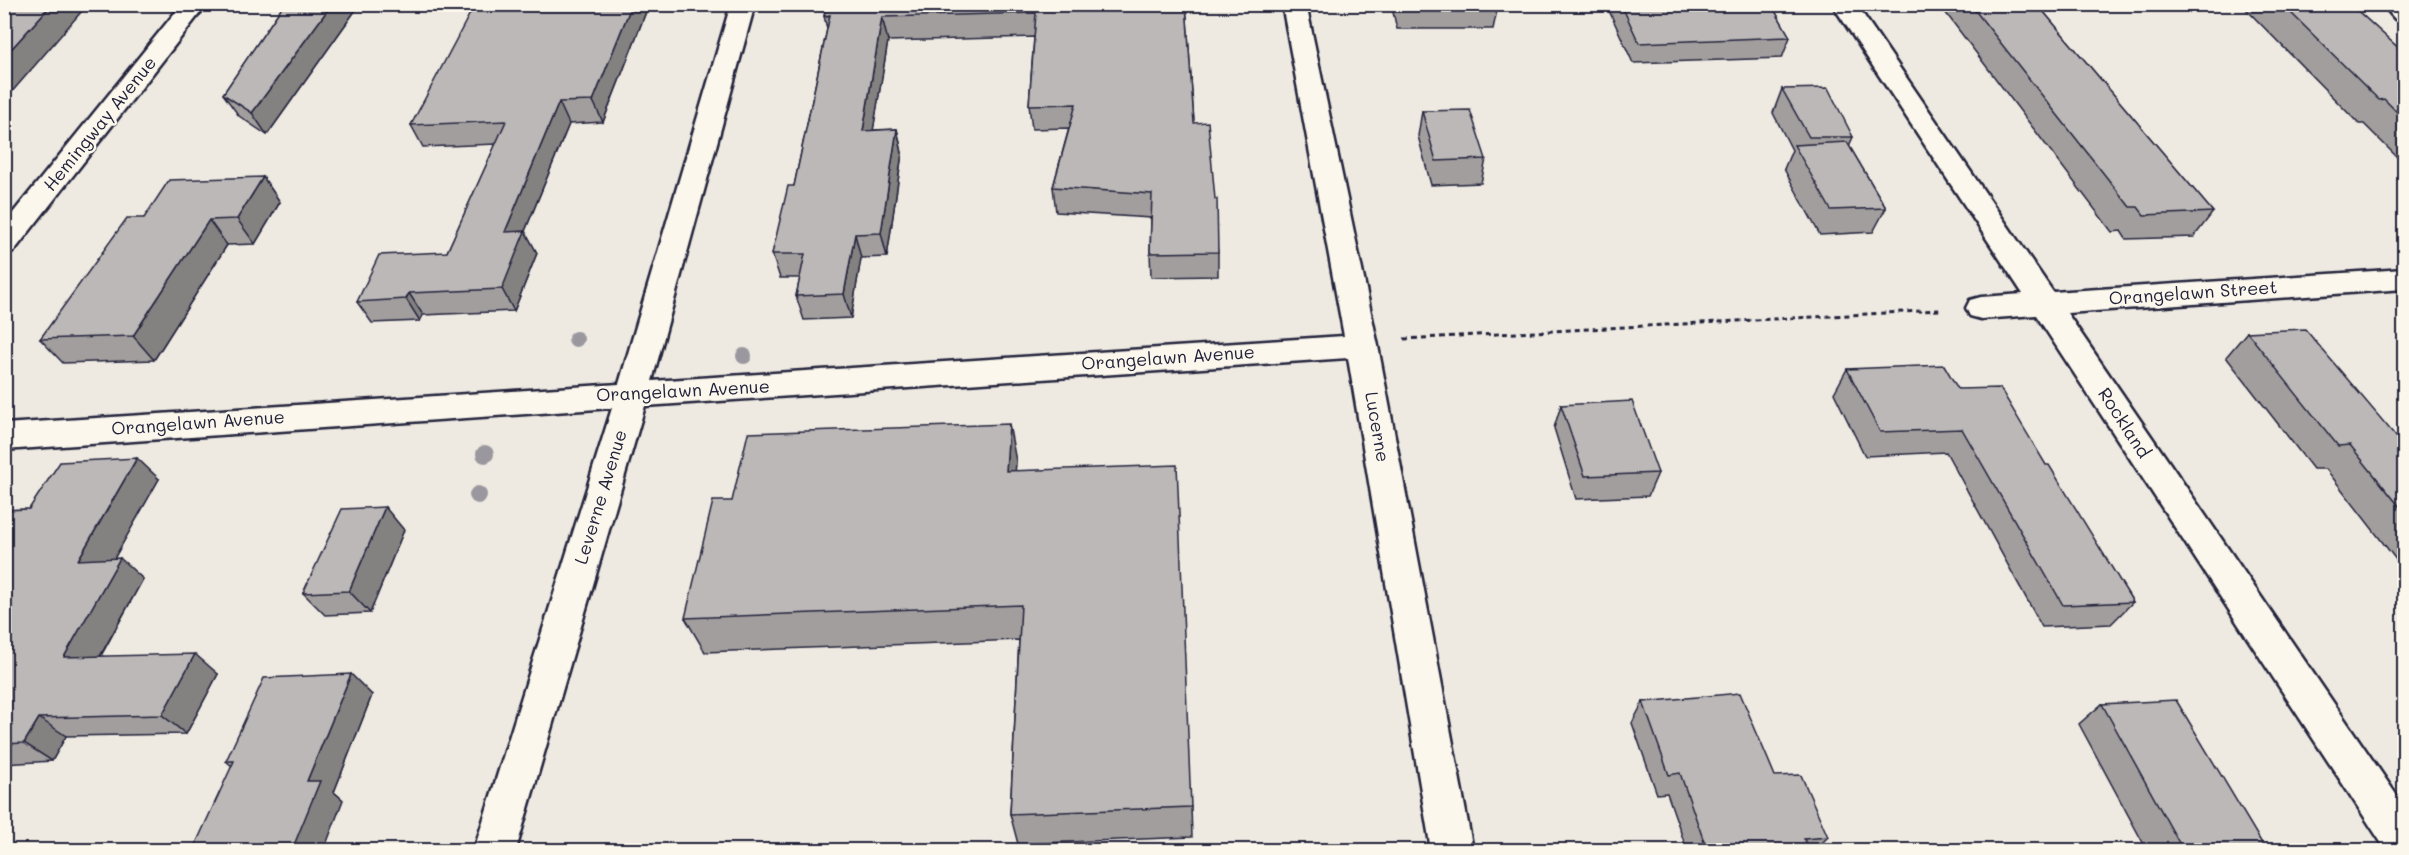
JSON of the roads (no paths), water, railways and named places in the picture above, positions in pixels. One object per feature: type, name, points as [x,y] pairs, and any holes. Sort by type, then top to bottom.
[{"type":"street","name":"Hemingway Avenue","points":[[4,244],[195,4]]},
{"type":"street","name":"Leverne Avenue","points":[[495,850],[632,395],[743,4]]},
{"type":"street","name":"Lucerne","points":[[1294,4],[1362,345],[1452,850]]},
{"type":"street","name":"Rockland","points":[[1844,4],[2047,304],[2128,430],[2404,841]]},
{"type":"street","points":[[2394,4],[2404,14]]},
{"type":"street","name":"Orangelawn Street","points":[[1981,308],[2404,279]]},
{"type":"street","name":"Orangelawn Avenue","points":[[4,437],[1362,345]]}]
